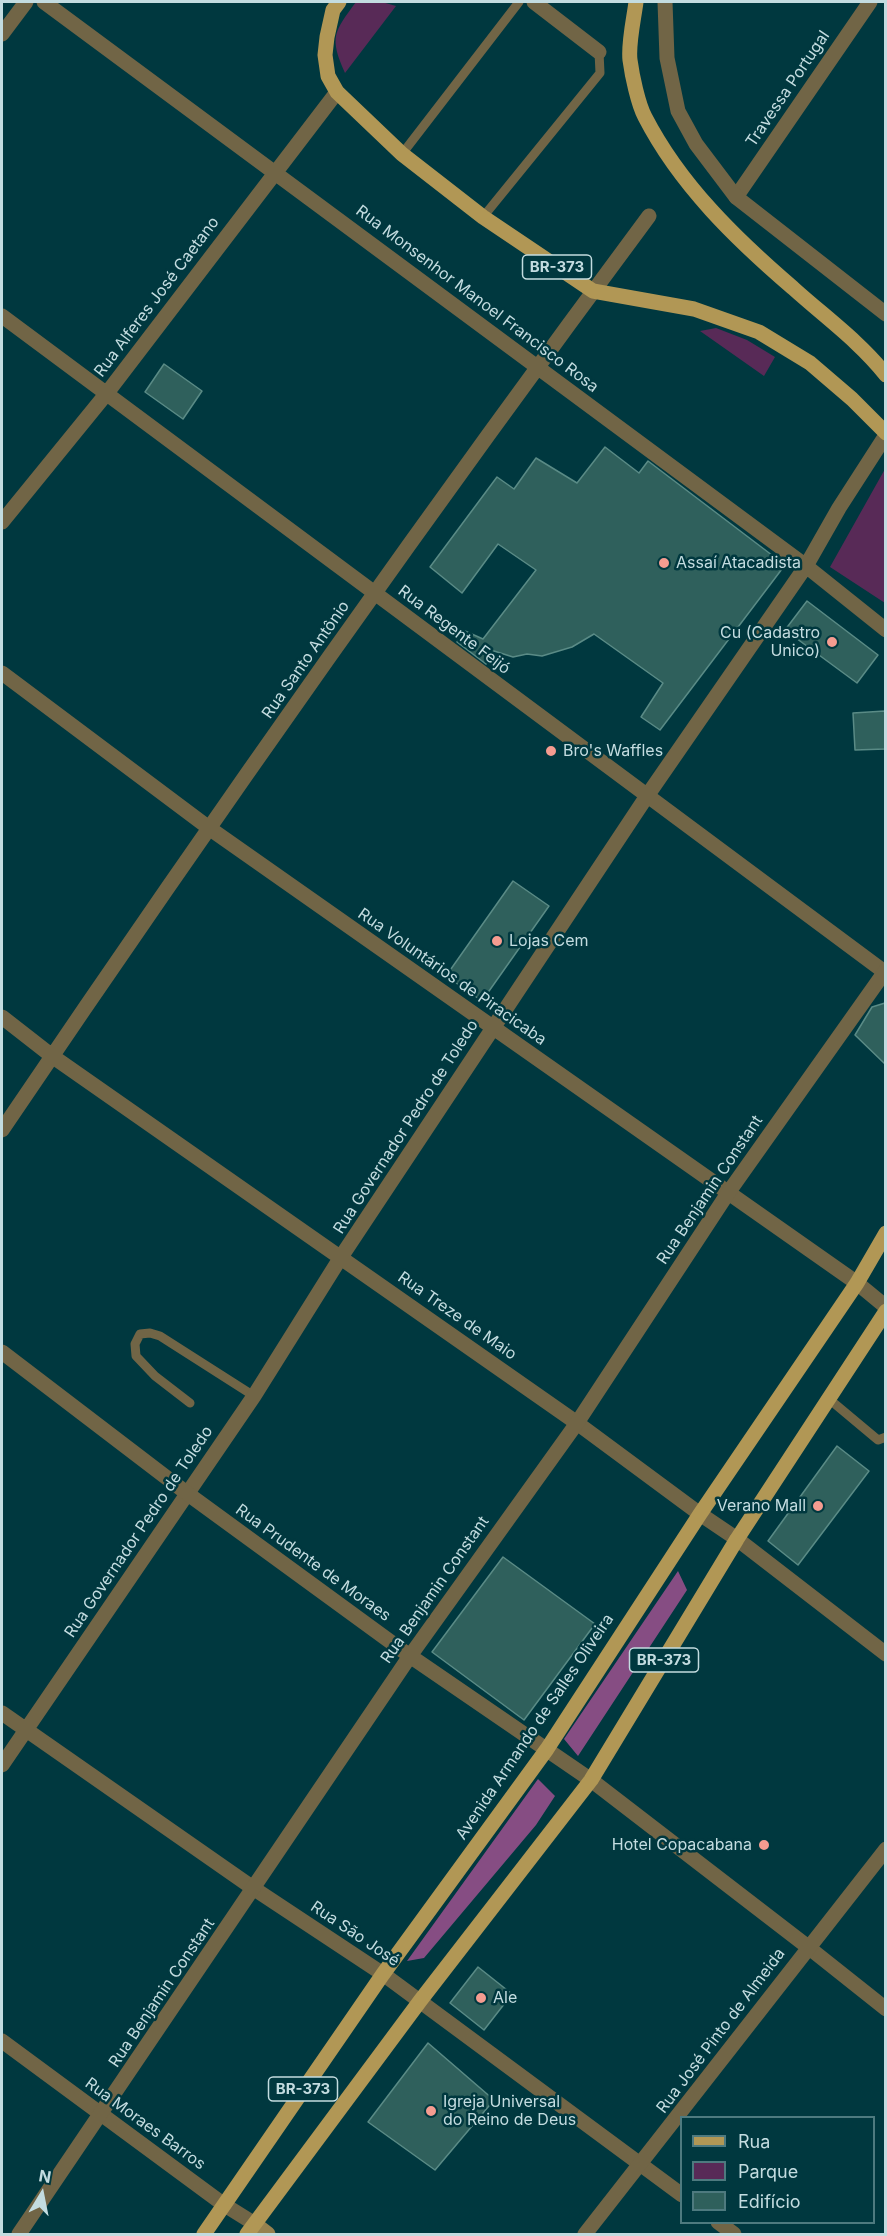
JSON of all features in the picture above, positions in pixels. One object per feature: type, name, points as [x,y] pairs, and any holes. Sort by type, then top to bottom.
[{"type":"main road","name":"BR-373","points":[[339,2],[333,10],[325,55],[328,76],[337,92],[402,154],[483,216],[593,291],[694,309],[759,332],[810,363],[852,399],[885,434]]},
{"type":"main road","points":[[636,2],[630,58],[644,115],[669,156],[699,199],[785,281],[868,352],[885,375]]},
{"type":"main road","name":"Avenida Armando de Salles Oliveira","points":[[204,2235],[223,2204],[383,1974],[546,1749],[700,1514],[857,1283],[885,1233]]},
{"type":"main road","name":"BR-373","points":[[251,2229],[420,2001],[591,1780],[737,1539],[885,1309]]},
{"type":"main road","name":"Rua Moraes Barros","points":[[251,2229],[268,2235]]},
{"type":"street","points":[[2,34],[26,2]]},
{"type":"street","name":"Rua Monsenhor Manoel Francisco Rosa","points":[[44,2],[806,566],[885,630]]},
{"type":"street","points":[[534,2],[599,52]]},
{"type":"street","points":[[665,2],[667,58],[678,111],[696,144],[736,197],[885,314]]},
{"type":"street","name":"Travessa Portugal","points":[[736,197],[870,2]]},
{"type":"street","name":"Rua Alferes José Caetano","points":[[2,522],[106,393],[274,171],[337,92]]},
{"type":"street","name":"Rua Santo Antônio","points":[[2,1130],[209,828],[537,367],[649,216]]},
{"type":"street","name":"Rua Regente Feijó","points":[[2,316],[885,972]]},
{"type":"street","name":"Rua Governador Pedro de Toledo","points":[[2,1764],[254,1396],[341,1257],[493,1027],[647,796],[806,566],[885,434]]},
{"type":"street","name":"Rua Voluntários de Piracicaba","points":[[2,673],[209,828],[857,1283],[885,1309]]},
{"type":"street","name":"Rua Benjamin Constant","points":[[19,2235],[410,1656],[577,1423],[728,1193],[885,972]]},
{"type":"street","name":"Rua Treze de Maio","points":[[2,1017],[52,1056],[577,1423],[737,1539],[885,1654]]},
{"type":"street","name":"Rua Prudente de Moraes","points":[[2,1353],[188,1494],[410,1656],[591,1780],[885,2009]]},
{"type":"street","name":"Rua São José","points":[[2,1713],[253,1888],[383,1974],[680,2194]]},
{"type":"street","name":"Rua José Pinto de Almeida","points":[[585,2235],[885,1849]]},
{"type":"street","name":"Rua Moraes Barros","points":[[2,2042],[223,2204],[251,2229]]},
{"type":"street","points":[[719,2224],[734,2235]]},
{"type":"lane","points":[[402,154],[519,2]]},
{"type":"lane","points":[[483,216],[600,73],[599,52]]},
{"type":"lane","points":[[190,1403],[155,1376],[136,1356],[135,1344],[140,1334],[150,1333],[160,1336],[254,1396]]},
{"type":"lane","points":[[829,1399],[878,1440],[885,1437]]},
{"type":"green space","points":[[356,2],[382,2],[396,6],[345,73],[337,51],[336,35]]},
{"type":"green space","points":[[716,328],[747,340],[775,357],[764,376],[700,331]]},
{"type":"green space","points":[[885,469],[885,603],[830,567]]},
{"type":"shaded area","points":[[678,1571],[687,1590],[578,1756],[564,1739]]},
{"type":"shaded area","points":[[538,1779],[555,1796],[536,1825],[424,1958],[407,1961]]},
{"type":"building","points":[[164,364],[202,391],[183,419],[145,392]]},
{"type":"building","name":"Assaí Atacadista","points":[[605,447],[639,473],[648,461],[785,565],[660,730],[641,717],[663,683],[594,634],[572,647],[542,656],[527,654],[513,657],[494,651],[486,664],[457,642],[465,631],[483,639],[536,570],[498,544],[462,593],[430,567],[497,477],[514,489],[536,458],[577,483]]},
{"type":"building","name":"Cu (Cadastro Unico)","points":[[807,601],[878,655],[857,683],[785,630]]},
{"type":"building","points":[[885,711],[885,749],[855,750],[853,713]]},
{"type":"building","name":"Lojas Cem","points":[[513,881],[549,906],[482,1001],[446,976]]},
{"type":"building","points":[[885,1003],[885,1064],[855,1035],[872,1007]]},
{"type":"building","name":"Verano Mall","points":[[837,1446],[869,1471],[798,1565],[768,1541]]},
{"type":"building","points":[[503,1557],[595,1624],[524,1720],[432,1652]]},
{"type":"building","name":"Ale","points":[[478,1967],[512,1994],[484,2030],[450,2003]]},
{"type":"building","name":"Igreja Universal do Reino de Deus","points":[[428,2043],[494,2100],[435,2170],[368,2122]]},
{"type":"place","name":"Assaí Atacadista","points":[[664,563]]},
{"type":"place","name":"Cu (Cadastro Unico)","points":[[832,642]]},
{"type":"place","name":"Bro's Waffles","points":[[551,751]]},
{"type":"place","name":"Lojas Cem","points":[[497,941]]},
{"type":"place","name":"Verano Mall","points":[[818,1506]]},
{"type":"place","name":"Hotel Copacabana","points":[[764,1845]]},
{"type":"place","name":"Ale","points":[[481,1998]]},
{"type":"place","name":"Igreja Universal do Reino de Deus","points":[[431,2111]]}]
